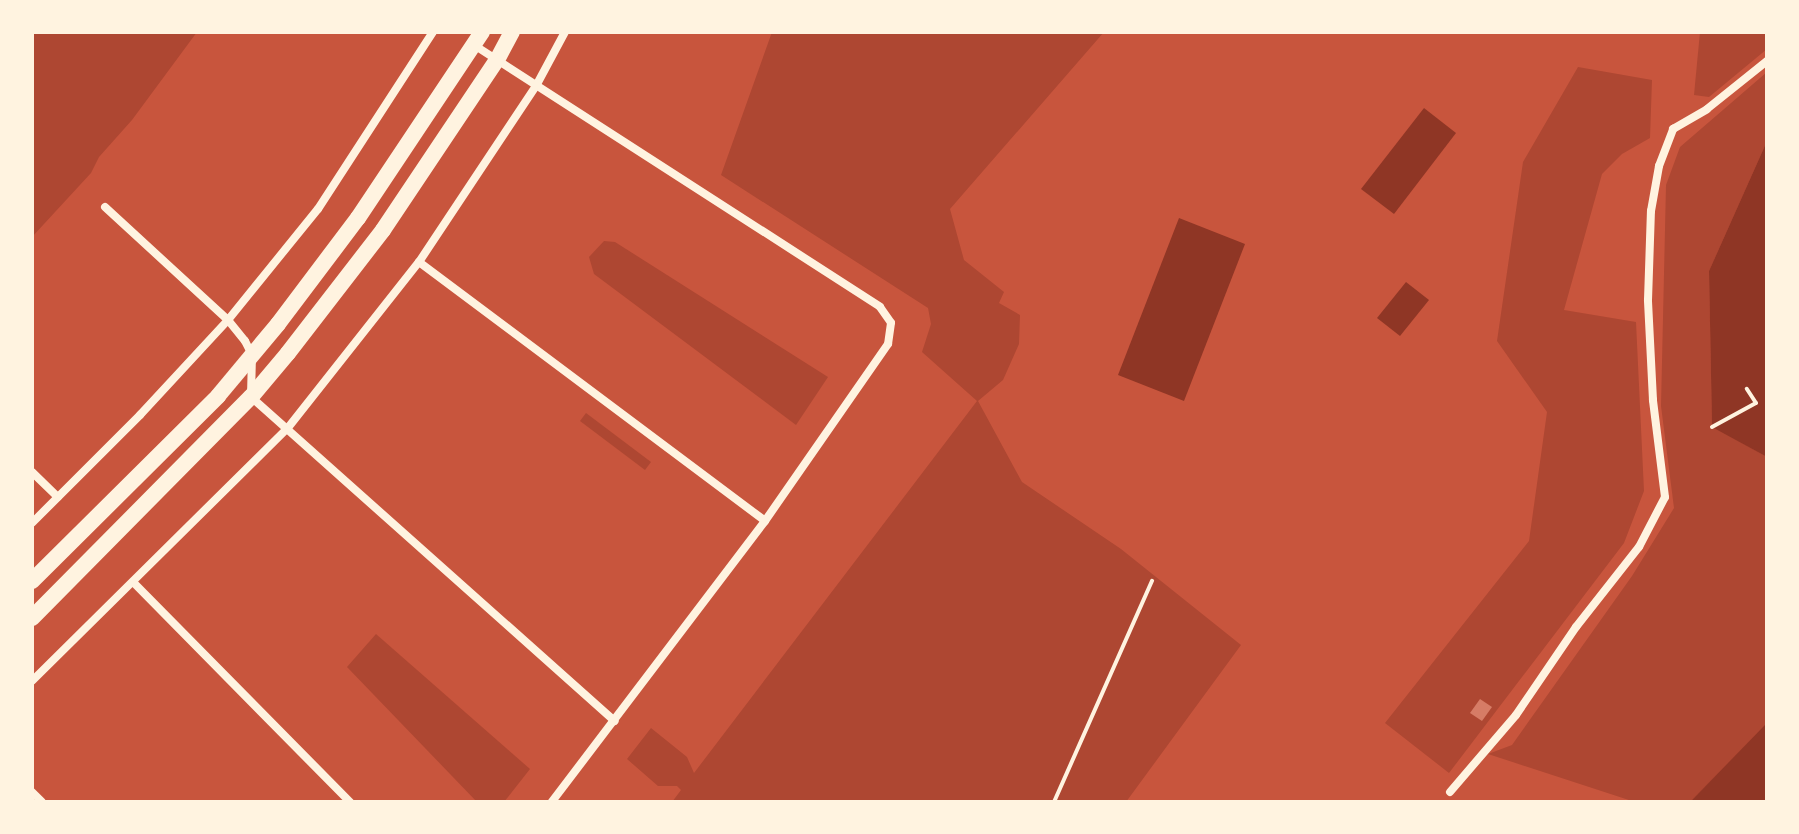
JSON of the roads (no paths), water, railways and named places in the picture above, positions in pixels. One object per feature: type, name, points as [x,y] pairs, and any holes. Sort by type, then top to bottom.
[{"type":"main road","points":[[32,618],[251,397],[383,230],[497,60],[512,32]]},
{"type":"main road","points":[[32,581],[218,396],[252,355],[358,218],[478,39]]},
{"type":"street","points":[[32,523],[140,415],[228,320],[318,209],[433,32]]},
{"type":"street","points":[[32,681],[287,429],[419,262],[536,86],[565,32]]},
{"type":"street","points":[[478,39],[497,60],[880,307],[891,323],[888,344],[765,521],[552,802]]},
{"type":"street","points":[[1450,792],[1516,715],[1576,627],[1639,547],[1665,497],[1653,400],[1648,300],[1651,211],[1659,166],[1673,129],[1707,109],[1767,61]]},
{"type":"street","points":[[105,207],[228,320],[252,355],[251,397],[615,721]]},
{"type":"street","points":[[419,262],[765,521]]},
{"type":"street","points":[[32,472],[58,497]]},
{"type":"street","points":[[134,583],[350,802]]},
{"type":"street","points":[[32,792],[42,802]]}]
